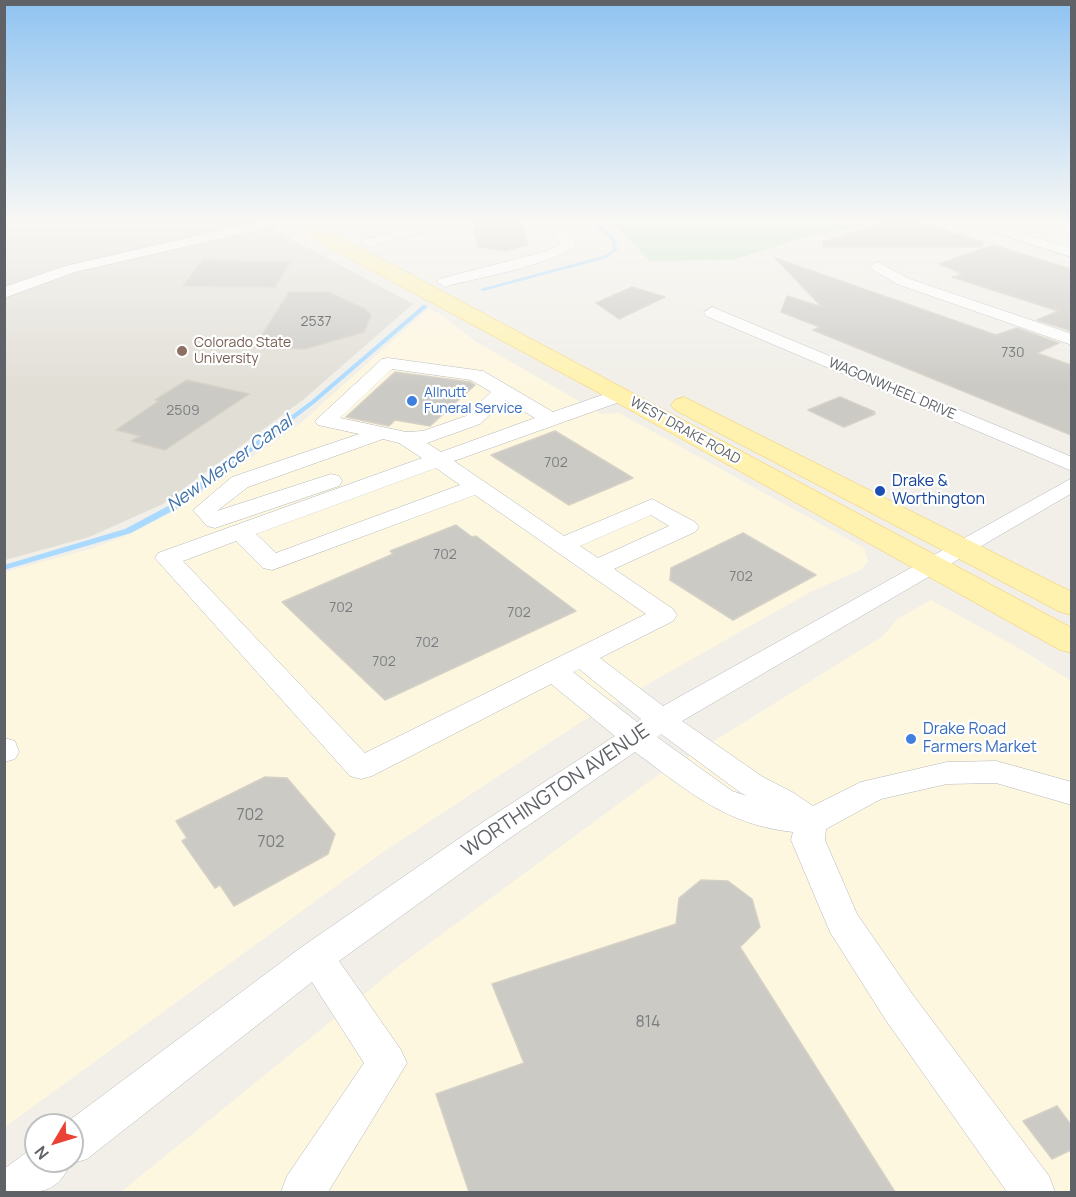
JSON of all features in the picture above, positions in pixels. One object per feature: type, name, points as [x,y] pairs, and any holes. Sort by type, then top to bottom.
[{"type":"main road","name":"WEST DRAKE ROAD","points":[[398,276],[621,395],[1071,642]]},
{"type":"main road","points":[[402,276],[423,283],[446,282]]},
{"type":"main road","name":"WEST DRAKE ROAD","points":[[434,276],[1071,605]]},
{"type":"street","points":[[4,282],[24,276]]},
{"type":"street","points":[[4,293],[56,276]]},
{"type":"street","points":[[446,282],[469,276]]},
{"type":"street","points":[[893,276],[902,281],[1071,340]]},
{"type":"street","name":"WAGONWHEEL DRIVE","points":[[712,312],[1071,465]]},
{"type":"street","points":[[552,420],[476,375],[388,363],[325,421],[382,433],[422,449],[664,615],[361,768],[167,558],[422,449],[552,420],[621,395]]},
{"type":"street","points":[[422,449],[426,437],[473,420],[503,391]]},
{"type":"street","points":[[382,433],[240,482],[204,510],[272,563],[477,486]]},
{"type":"street","name":"WORTHINGTON AVENUE","points":[[84,1135],[316,957],[492,833],[648,729],[1071,484]]},
{"type":"street","points":[[563,545],[652,506],[687,527],[596,568]]},
{"type":"street","points":[[580,657],[648,729],[721,799],[771,818],[812,822],[872,790],[947,773],[996,772],[1071,794]]},
{"type":"street","points":[[553,671],[648,729]]},
{"type":"street","points":[[812,822],[808,840],[843,922],[899,1007],[1033,1192]]},
{"type":"street","points":[[303,1192],[387,1063],[316,957]]},
{"type":"street","points":[[10,1192],[35,1173]]},
{"type":"shaded area","name":"Colorado State University","points":[[5,276],[360,276],[413,304],[304,399],[163,504],[89,537],[5,560]]},
{"type":"shaded area","points":[[428,309],[440,314],[475,341],[601,414],[619,413],[864,548],[868,561],[861,570],[812,591],[581,722],[383,852],[5,1127],[5,572],[94,548],[123,537],[177,510],[302,422]]},
{"type":"shaded area","points":[[931,600],[1022,650],[1071,681],[1071,1192],[121,1192],[400,965],[651,780],[883,636],[896,620]]},
{"type":"building","points":[[191,276],[282,276],[275,287],[183,286]]},
{"type":"building","points":[[792,276],[826,276],[996,335],[1017,328],[1059,343],[1037,353],[1071,365],[1071,435],[813,330],[820,327],[781,312],[787,296],[822,307]]},
{"type":"building","points":[[1071,276],[1071,331],[1037,320],[1058,311],[952,277]]},
{"type":"building","points":[[632,287],[665,297],[619,319],[596,303]]},
{"type":"building","points":[[289,292],[328,292],[365,309],[371,315],[364,332],[305,349],[254,348]]},
{"type":"building","points":[[395,372],[470,382],[475,385],[430,426],[395,420],[389,426],[346,417]]},
{"type":"building","points":[[187,380],[249,394],[165,450],[131,441],[140,436],[116,430],[159,401],[155,400]]},
{"type":"building","points":[[840,397],[875,414],[844,427],[808,410]]},
{"type":"building","points":[[555,431],[633,478],[569,505],[491,455]]},
{"type":"building","points":[[456,525],[472,537],[476,536],[576,611],[385,700],[282,602],[393,554],[390,551]]},
{"type":"building","points":[[743,533],[816,575],[733,620],[670,580],[671,568]]},
{"type":"building","points":[[265,777],[287,778],[335,834],[328,854],[234,906],[220,885],[215,888],[182,841],[187,838],[176,821]]},
{"type":"building","points":[[701,880],[728,881],[752,899],[760,927],[740,947],[895,1192],[469,1192],[436,1094],[524,1063],[492,984],[676,924],[679,898]]},
{"type":"building","points":[[1057,1106],[1071,1125],[1071,1150],[1052,1159],[1023,1121]]},
{"type":"waterway","name":"New Mercer Canal","points":[[483,289],[533,276]]},
{"type":"waterway","name":"New Mercer Canal","points":[[4,568],[128,531],[173,507],[313,402],[425,306]]},
{"type":"place","name":"Colorado State University","points":[[182,351]]},
{"type":"place","name":"Allnutt Funeral Service","points":[[412,401]]},
{"type":"place","name":"Drake & Worthington","points":[[880,491]]},
{"type":"place","name":"Drake Road Farmers Market","points":[[911,739]]}]
